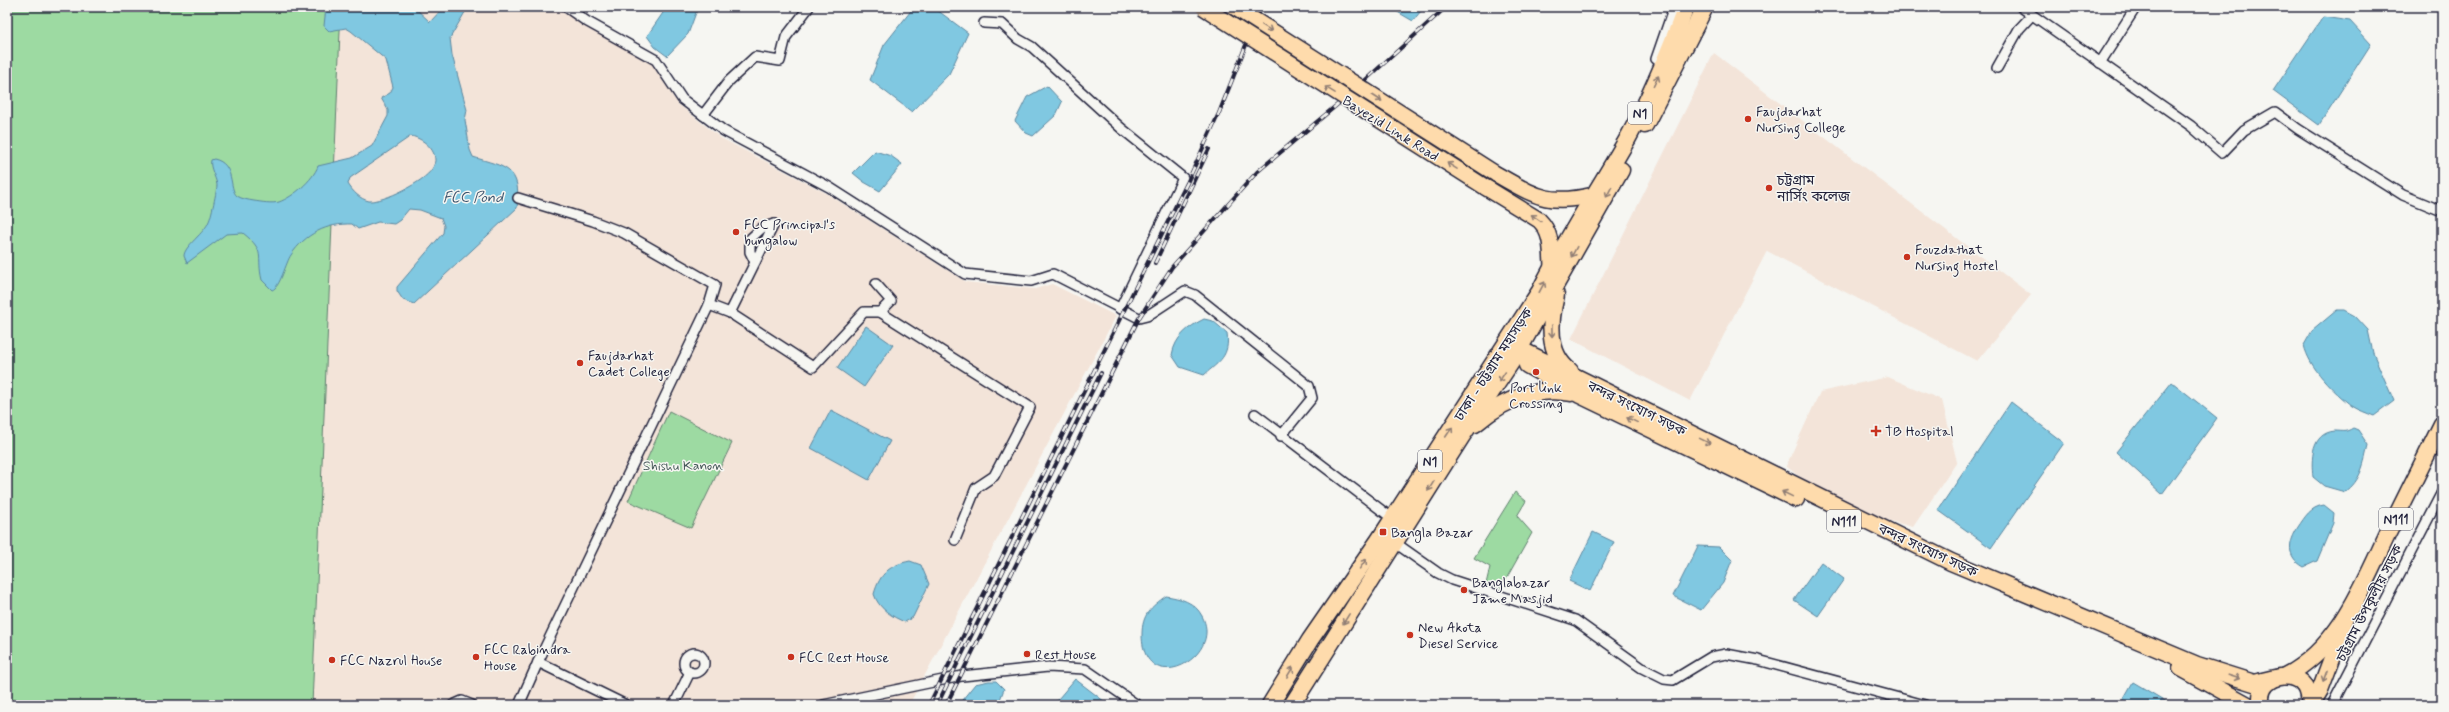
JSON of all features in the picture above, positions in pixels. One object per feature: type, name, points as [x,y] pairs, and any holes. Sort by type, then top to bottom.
[{"type":"highway","name":"ঢাকা - চট্টগ্রাম মহাসড়ক","points":[[1292,705],[1462,436],[1556,272],[1656,106],[1669,68],[1686,7]]},
{"type":"highway","name":"ঢাকা - চট্টগ্রাম মহাসড়ক","points":[[1556,272],[1594,195],[1705,7]]},
{"type":"highway","points":[[1556,272],[1552,314],[1552,338],[1557,358],[1582,389]]},
{"type":"highway","name":"ঢাকা - চট্টগ্রাম মহাসড়ক","points":[[1270,705],[1310,640],[1393,518],[1511,350]]},
{"type":"highway","name":"বন্দর সংযোগ সড়ক","points":[[1511,350],[1582,389],[1947,571],[2194,674],[2248,705]]},
{"type":"highway","points":[[1462,436],[1484,416],[1524,394],[1553,390],[1582,389]]},
{"type":"highway","name":"বন্দর সংযোগ সড়ক","points":[[1582,389],[1951,562],[2197,665],[2254,683],[2280,677],[2299,668],[2317,653],[2349,614],[2442,424]]},
{"type":"highway","name":"N111","points":[[2310,705],[2320,690],[2349,614]]},
{"type":"highway","points":[[2262,705],[2261,695],[2264,688],[2280,677]]},
{"type":"highway","name":"N111","points":[[2280,677],[2292,677],[2305,685],[2308,692],[2310,705]]},
{"type":"main road","name":"Bayezid Link Road","points":[[1203,7],[1539,220],[1546,226],[1550,235],[1556,272]]},
{"type":"main road","name":"Bayezid Link Road","points":[[1234,7],[1496,174],[1536,196],[1561,201],[1594,195]]},
{"type":"street","points":[[566,7],[586,21],[656,60],[682,99],[724,131],[829,187],[965,274],[1031,281],[1053,274],[1139,318],[1147,316],[1185,291],[1195,295],[1309,386],[1312,398],[1281,436]]},
{"type":"street","points":[[703,115],[730,81],[755,57],[780,61],[786,37],[810,7]]},
{"type":"street","points":[[1669,68],[1656,59],[1674,7]]},
{"type":"street","points":[[1656,106],[1675,78],[1713,7]]},
{"type":"street","points":[[2020,7],[2191,126],[2222,153],[2244,130],[2274,112],[2403,195],[2442,211]]},
{"type":"street","points":[[2100,63],[2136,7]]},
{"type":"street","points":[[1997,68],[2019,29],[2032,15]]},
{"type":"street","points":[[984,23],[1002,24],[1018,39],[1032,47],[1121,128],[1184,178],[1120,308]]},
{"type":"street","points":[[518,198],[593,221],[637,241],[715,285],[708,304],[519,705]]},
{"type":"street","points":[[730,313],[755,262]]},
{"type":"street","points":[[876,284],[894,298],[880,312]]},
{"type":"street","points":[[708,304],[730,313],[813,367],[864,312],[880,312],[1030,407],[994,476],[976,488],[955,540]]},
{"type":"street","points":[[1255,414],[1281,436],[1393,518]]},
{"type":"street","name":"চট্টগ্রাম উপকূলীয় সড়ক","points":[[2332,705],[2442,492]]},
{"type":"street","points":[[1394,542],[1438,573],[1452,580],[1576,620],[1642,668],[1664,679],[1673,680],[1711,657],[1726,654],[1758,660],[1924,705]]},
{"type":"street","points":[[538,662],[626,705]]},
{"type":"street","points":[[823,705],[962,676],[1048,667],[1086,669],[1137,705]]},
{"type":"street","points":[[674,705],[690,672]]},
{"type":"street","points":[[453,705],[462,701],[472,705]]},
{"type":"shaded area","name":"Faujdarhat Cadet College","points":[[162,7],[558,7],[585,27],[652,64],[678,104],[721,138],[826,193],[966,282],[1035,289],[1052,284],[1116,316],[909,705],[108,705]]},
{"type":"shaded area","name":"চট্টগ্রাম নার্সিং কলেজ","points":[[1714,53],[2031,295],[1977,361],[1767,251],[1690,401],[1571,339]]},
{"type":"shaded area","name":"TB Hospital","points":[[1888,377],[1942,400],[1957,462],[1913,527],[1864,514],[1812,487],[1786,466],[1820,392]]},
{"type":"green space","points":[[7,7],[341,7],[312,705],[7,705]]},
{"type":"green space","name":"Shishu Kanon","points":[[669,411],[732,443],[691,528],[628,501]]},
{"type":"green space","points":[[1515,492],[1526,501],[1517,516],[1532,533],[1501,588],[1486,584],[1490,567],[1474,558]]},
{"type":"water","name":"FCC Pond","points":[[326,7],[414,7],[430,22],[444,7],[468,7],[450,38],[452,55],[467,110],[465,120],[470,150],[473,157],[494,163],[509,171],[514,176],[518,194],[517,208],[414,304],[403,300],[397,291],[397,287],[443,233],[444,226],[441,218],[420,210],[409,209],[400,220],[394,224],[378,222],[358,229],[352,224],[343,224],[334,225],[317,231],[303,241],[291,255],[278,285],[272,290],[262,280],[258,250],[250,239],[243,233],[226,234],[187,263],[184,256],[187,248],[207,226],[210,219],[217,185],[211,166],[211,160],[214,159],[226,166],[229,171],[234,192],[237,196],[254,201],[276,203],[284,200],[302,187],[312,177],[318,166],[352,158],[372,146],[388,116],[388,110],[381,98],[390,93],[393,87],[386,60],[346,28],[329,31],[324,26]],"holes":[[[411,136],[422,140],[430,148],[435,158],[435,163],[432,169],[421,180],[393,195],[376,200],[369,201],[363,199],[352,190],[348,184],[350,178]]]},
{"type":"water","points":[[667,7],[695,7],[697,10],[688,34],[667,56],[655,47],[647,36]]},
{"type":"water","points":[[914,7],[933,7],[968,33],[949,74],[912,112],[870,80],[884,45]]},
{"type":"water","points":[[1389,7],[1424,7],[1413,21]]},
{"type":"water","points":[[2323,17],[2350,21],[2371,44],[2319,125],[2273,91]]},
{"type":"water","points":[[1047,86],[1062,102],[1056,115],[1033,136],[1026,133],[1015,121],[1027,97]]},
{"type":"water","points":[[875,151],[891,156],[902,164],[880,191],[864,182],[853,173]]},
{"type":"water","points":[[2337,310],[2344,310],[2355,316],[2368,330],[2373,353],[2394,401],[2374,416],[2352,406],[2337,393],[2316,370],[2307,354],[2304,345],[2312,331]]},
{"type":"water","points":[[1204,319],[1213,321],[1227,333],[1228,341],[1223,357],[1204,375],[1180,367],[1172,355],[1176,343],[1183,333]]},
{"type":"water","points":[[866,326],[893,345],[864,387],[837,368]]},
{"type":"water","points":[[2172,382],[2217,418],[2162,494],[2116,452]]},
{"type":"water","points":[[2011,402],[2064,443],[1991,548],[1938,510]]},
{"type":"water","points":[[831,410],[890,441],[869,480],[811,448]]},
{"type":"water","points":[[2353,428],[2358,430],[2368,445],[2361,471],[2355,483],[2345,492],[2324,486],[2313,477],[2312,463],[2314,448],[2317,442],[2327,433],[2346,431]]},
{"type":"water","points":[[2324,505],[2334,513],[2333,523],[2317,561],[2304,567],[2298,563],[2291,553],[2290,548],[2292,538],[2308,513],[2319,506]]},
{"type":"water","points":[[1593,532],[1614,542],[1590,591],[1569,581]]},
{"type":"water","points":[[1698,546],[1719,547],[1732,560],[1723,583],[1701,610],[1673,596]]},
{"type":"water","points":[[910,561],[921,565],[929,584],[913,617],[905,622],[882,608],[874,594],[879,581],[887,571],[897,565]]},
{"type":"water","points":[[1821,562],[1844,579],[1818,616],[1794,600]]},
{"type":"water","points":[[1166,596],[1177,598],[1195,607],[1202,616],[1206,632],[1202,646],[1193,658],[1181,666],[1167,669],[1155,665],[1146,655],[1142,635],[1142,628],[1148,612]]},
{"type":"water","points":[[1075,679],[1109,705],[1053,705]]},
{"type":"water","points":[[996,681],[1004,689],[998,705],[958,705],[975,684]]},
{"type":"water","points":[[2133,682],[2172,705],[2120,705]]},
{"type":"railway","points":[[929,705],[1187,183],[1219,113],[1261,7]]},
{"type":"railway","points":[[946,705],[1139,318],[1172,267],[1257,172],[1350,94],[1446,7]]},
{"type":"railway","points":[[1155,263],[1209,149]]},
{"type":"railway","points":[[937,705],[1101,373]]},
{"type":"place","name":"Faujdarhat Nursing College","points":[[1748,119]]},
{"type":"place","name":"চট্টগ্রাম নার্সিং কলেজ","points":[[1769,188]]},
{"type":"place","name":"FCC Principal's bungalow","points":[[736,232]]},
{"type":"place","name":"Fouzdathat Nursing Hostel","points":[[1907,257]]},
{"type":"place","name":"Faujdarhat Cadet College","points":[[580,363]]},
{"type":"place","name":"Port link Crossing","points":[[1536,372]]},
{"type":"place","name":"TB Hospital","points":[[1876,431]]},
{"type":"place","name":"Bangla Bazar","points":[[1383,532]]},
{"type":"place","name":"Banglabazar Jame Masjid","points":[[1464,590]]},
{"type":"place","name":"New Akota Diesel Service","points":[[1410,635]]},
{"type":"place","name":"Rest House","points":[[1027,654]]},
{"type":"place","name":"FCC Rabindra House","points":[[476,657]]},
{"type":"place","name":"FCC Rest House","points":[[791,657]]},
{"type":"place","name":"FCC Nazrul House","points":[[332,660]]}]
